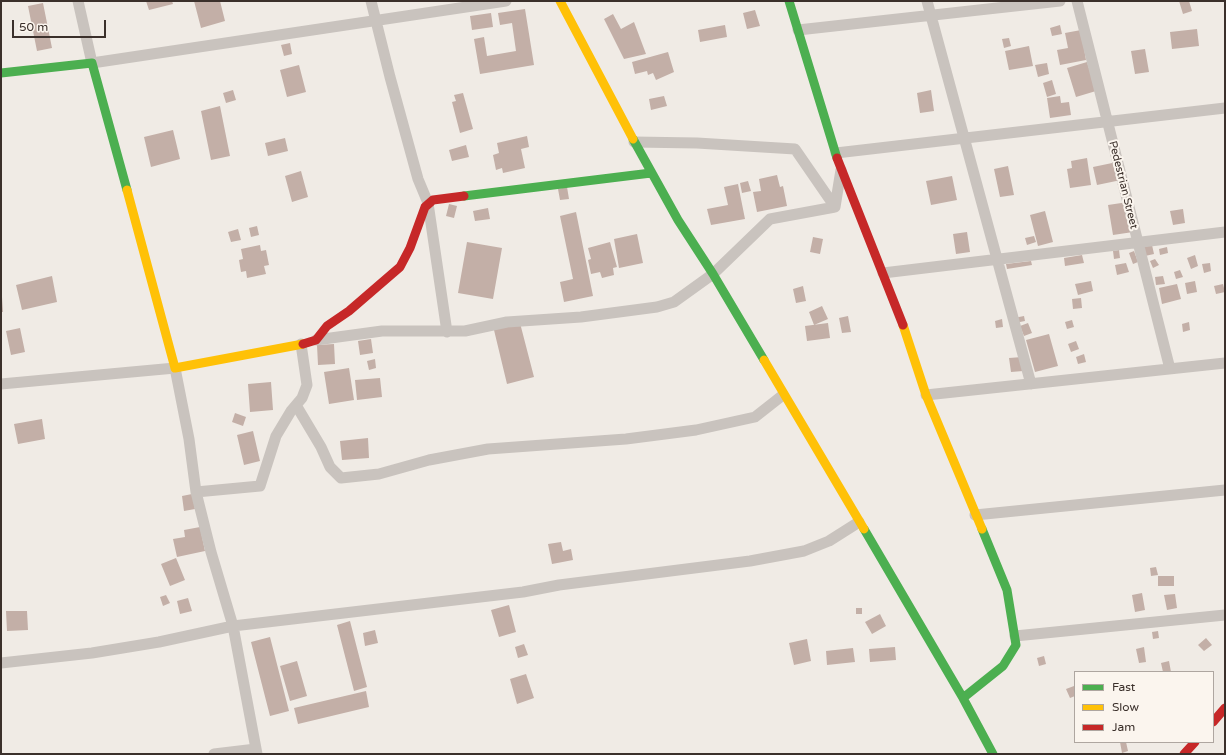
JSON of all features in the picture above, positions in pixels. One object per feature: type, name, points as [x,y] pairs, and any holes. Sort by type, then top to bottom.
[{"type":"main road","points":[[560,1],[634,142],[678,220],[714,274],[783,395],[860,522],[963,698],[993,754]]},
{"type":"main road","points":[[789,1],[841,170],[907,336],[926,395],[975,515],[1004,579],[1016,645],[1003,666],[963,698]]},
{"type":"main road","points":[[1,73],[92,64],[175,368],[316,340],[327,326],[355,307],[400,267],[428,203],[433,200],[443,197],[651,173]]},
{"type":"main road","points":[[1214,721],[1225,708]]},
{"type":"main road","points":[[1184,754],[1193,743]]},
{"type":"street","points":[[78,1],[92,64],[506,1]]},
{"type":"street","points":[[371,1],[418,179],[428,203],[447,332]]},
{"type":"street","points":[[927,1],[1030,384]]},
{"type":"street","points":[[798,30],[1060,1]]},
{"type":"street","name":"Pedestrian Street","points":[[1077,1],[1170,369]]},
{"type":"street","points":[[836,153],[1225,108]]},
{"type":"street","points":[[634,142],[697,142],[795,149],[835,207]]},
{"type":"street","points":[[835,207],[841,170]]},
{"type":"street","points":[[316,340],[382,331],[465,331],[507,322],[581,317],[657,307],[674,302],[714,274],[770,219],[835,207]]},
{"type":"street","points":[[883,273],[1225,232]]},
{"type":"street","points":[[196,492],[260,486],[276,436],[302,398],[307,385],[301,344]]},
{"type":"street","points":[[926,395],[1225,363]]},
{"type":"street","points":[[1,384],[175,368],[189,439],[196,492],[211,552],[233,626],[256,752],[214,754]]},
{"type":"street","points":[[296,405],[321,447],[330,467],[341,478],[379,474],[428,460],[488,449],[626,439],[696,430],[755,417],[783,395]]},
{"type":"street","points":[[975,515],[1225,490]]},
{"type":"street","points":[[1,663],[92,653],[159,642],[233,626],[523,592],[559,585],[750,561],[804,551],[829,541],[860,522]]},
{"type":"street","points":[[1015,636],[1225,615]]},
{"type":"building","points":[[146,1],[172,1],[173,4],[149,10]]},
{"type":"building","points":[[194,1],[220,1],[225,21],[201,28]]},
{"type":"building","points":[[1179,1],[1189,1],[1192,11],[1183,14]]},
{"type":"building","points":[[43,3],[52,48],[37,51],[28,6]]},
{"type":"building","points":[[525,9],[534,65],[480,74],[474,39],[484,37],[487,56],[516,51],[512,23],[500,25],[498,13]]},
{"type":"building","points":[[755,10],[760,26],[747,29],[743,13]]},
{"type":"building","points":[[491,13],[493,27],[472,30],[470,16]]},
{"type":"building","points":[[613,14],[621,29],[634,22],[646,54],[624,59],[604,19]]},
{"type":"building","points":[[725,25],[727,37],[700,42],[698,30]]},
{"type":"building","points":[[1060,25],[1062,34],[1052,36],[1050,28]]},
{"type":"building","points":[[1197,29],[1199,46],[1172,49],[1170,32]]},
{"type":"building","points":[[1081,30],[1086,60],[1060,65],[1057,50],[1068,48],[1065,33]]},
{"type":"building","points":[[1009,38],[1011,46],[1004,48],[1002,39]]},
{"type":"building","points":[[290,43],[292,54],[284,56],[281,45]]},
{"type":"building","points":[[1029,46],[1033,66],[1009,70],[1005,51]]},
{"type":"building","points":[[1145,49],[1149,72],[1135,74],[1131,51]]},
{"type":"building","points":[[668,52],[674,72],[656,80],[653,73],[648,75],[647,71],[635,74],[632,62]]},
{"type":"building","points":[[1087,62],[1096,91],[1076,97],[1067,68]]},
{"type":"building","points":[[1047,63],[1049,74],[1038,77],[1035,65]]},
{"type":"building","points":[[299,65],[306,92],[287,97],[280,70]]},
{"type":"building","points":[[1052,80],[1056,94],[1047,97],[1043,83]]},
{"type":"building","points":[[233,90],[236,100],[226,103],[223,93]]},
{"type":"building","points":[[931,90],[934,111],[920,113],[917,93]]},
{"type":"building","points":[[463,93],[473,129],[460,133],[452,102],[456,101],[454,95]]},
{"type":"building","points":[[664,96],[667,106],[651,110],[649,99]]},
{"type":"building","points":[[1060,96],[1061,103],[1069,102],[1071,115],[1050,118],[1047,98]]},
{"type":"building","points":[[220,106],[230,156],[211,160],[201,111]]},
{"type":"building","points":[[173,130],[180,159],[151,167],[144,137]]},
{"type":"building","points":[[527,136],[529,147],[521,149],[525,168],[503,173],[502,168],[496,170],[493,155],[499,153],[497,143]]},
{"type":"building","points":[[285,138],[288,151],[268,156],[265,143]]},
{"type":"building","points":[[466,145],[469,157],[452,161],[449,150]]},
{"type":"building","points":[[1087,158],[1091,185],[1070,188],[1067,169],[1072,168],[1071,161]]},
{"type":"building","points":[[1117,162],[1121,180],[1097,185],[1093,167]]},
{"type":"building","points":[[1008,166],[1014,195],[1000,197],[994,169]]},
{"type":"building","points":[[301,171],[308,197],[292,202],[285,176]]},
{"type":"building","points":[[777,175],[780,187],[783,186],[787,206],[757,212],[753,192],[761,191],[759,179]]},
{"type":"building","points":[[952,176],[957,200],[931,205],[926,181]]},
{"type":"building","points":[[748,181],[751,191],[742,193],[740,183]]},
{"type":"building","points":[[738,184],[745,219],[711,225],[707,209],[728,205],[724,187]]},
{"type":"building","points":[[567,187],[569,199],[560,200],[558,189]]},
{"type":"building","points":[[1128,202],[1133,232],[1113,235],[1108,205]]},
{"type":"building","points":[[449,204],[457,206],[454,218],[446,216]]},
{"type":"building","points":[[488,208],[490,219],[475,221],[473,211]]},
{"type":"building","points":[[1183,209],[1185,223],[1173,225],[1170,211]]},
{"type":"building","points":[[1045,211],[1053,242],[1038,246],[1030,215]]},
{"type":"building","points":[[576,212],[593,296],[564,302],[560,282],[573,279],[560,216]]},
{"type":"building","points":[[257,226],[259,235],[251,237],[249,228]]},
{"type":"building","points":[[238,229],[241,240],[231,242],[228,232]]},
{"type":"building","points":[[967,232],[970,252],[956,254],[953,234]]},
{"type":"building","points":[[637,234],[643,263],[619,268],[614,239]]},
{"type":"building","points":[[1034,236],[1036,242],[1027,245],[1025,238]]},
{"type":"building","points":[[813,237],[823,239],[820,254],[810,252]]},
{"type":"building","points":[[467,242],[502,248],[493,299],[458,293]]},
{"type":"building","points":[[610,242],[617,267],[613,268],[614,275],[602,278],[600,272],[591,274],[588,260],[591,259],[588,248]]},
{"type":"building","points":[[260,245],[261,251],[266,250],[269,265],[264,266],[266,274],[247,278],[246,271],[241,272],[239,260],[243,259],[241,249]]},
{"type":"building","points":[[1152,245],[1154,254],[1145,256],[1144,247]]},
{"type":"building","points":[[1167,247],[1168,253],[1160,255],[1159,249]]},
{"type":"building","points":[[1119,250],[1120,258],[1114,259],[1113,251]]},
{"type":"building","points":[[1134,251],[1138,262],[1133,264],[1129,253]]},
{"type":"building","points":[[1082,255],[1084,263],[1065,266],[1064,258]]},
{"type":"building","points":[[1195,255],[1198,266],[1191,269],[1187,258]]},
{"type":"building","points":[[1155,259],[1159,265],[1153,268],[1150,261]]},
{"type":"building","points":[[1031,261],[1032,265],[1007,269],[1006,264]]},
{"type":"building","points":[[1126,263],[1129,272],[1117,275],[1115,265]]},
{"type":"building","points":[[1210,263],[1211,271],[1204,273],[1202,264]]},
{"type":"building","points":[[1180,270],[1183,277],[1176,279],[1174,272]]},
{"type":"building","points":[[52,276],[57,302],[22,310],[16,285]]},
{"type":"building","points":[[1163,276],[1165,284],[1156,285],[1155,277]]},
{"type":"building","points":[[1091,281],[1093,291],[1078,295],[1075,284]]},
{"type":"building","points":[[1195,281],[1197,292],[1187,294],[1185,283]]},
{"type":"building","points":[[1177,284],[1181,299],[1162,304],[1159,288]]},
{"type":"building","points":[[1223,284],[1225,292],[1216,294],[1214,286]]},
{"type":"building","points":[[803,286],[806,301],[796,303],[793,289]]},
{"type":"building","points":[[2,297],[3,312],[1,312]]},
{"type":"building","points":[[1081,298],[1082,308],[1073,309],[1072,299]]},
{"type":"building","points":[[822,306],[828,319],[814,325],[809,312]]},
{"type":"building","points":[[848,316],[851,332],[842,333],[839,318]]},
{"type":"building","points":[[1024,316],[1025,321],[1015,323],[1014,318]]},
{"type":"building","points":[[1002,319],[1003,327],[996,328],[995,321]]},
{"type":"building","points":[[1072,320],[1074,327],[1067,329],[1065,322]]},
{"type":"building","points":[[1189,322],[1190,330],[1183,332],[1182,324]]},
{"type":"building","points":[[520,323],[534,377],[507,384],[494,330]]},
{"type":"building","points":[[828,323],[830,338],[807,341],[805,326]]},
{"type":"building","points":[[1028,323],[1032,333],[1024,336],[1020,326]]},
{"type":"building","points":[[20,328],[25,352],[11,355],[6,331]]},
{"type":"building","points":[[1049,334],[1058,366],[1035,372],[1026,340]]},
{"type":"building","points":[[371,339],[373,353],[360,355],[358,341]]},
{"type":"building","points":[[1076,341],[1079,349],[1071,352],[1068,344]]},
{"type":"building","points":[[334,344],[335,364],[318,365],[317,345]]},
{"type":"building","points":[[1084,354],[1086,362],[1078,364],[1076,357]]},
{"type":"building","points":[[1022,357],[1023,371],[1011,372],[1009,358]]},
{"type":"building","points":[[375,359],[376,368],[369,370],[367,361]]},
{"type":"building","points":[[349,368],[354,400],[329,404],[324,372]]},
{"type":"building","points":[[380,378],[382,397],[357,400],[355,380]]},
{"type":"building","points":[[271,382],[273,410],[250,412],[248,384]]},
{"type":"building","points":[[235,413],[246,417],[243,426],[232,422]]},
{"type":"building","points":[[42,419],[45,439],[18,444],[14,424]]},
{"type":"building","points":[[253,431],[260,461],[244,465],[237,435]]},
{"type":"building","points":[[368,438],[369,458],[342,460],[340,441]]},
{"type":"building","points":[[192,494],[195,509],[184,511],[182,496]]},
{"type":"building","points":[[200,527],[205,551],[177,557],[173,539],[185,537],[184,530]]},
{"type":"building","points":[[561,542],[563,551],[571,549],[573,560],[552,564],[548,544]]},
{"type":"building","points":[[176,558],[185,580],[170,586],[161,564]]},
{"type":"building","points":[[1156,567],[1158,575],[1151,576],[1150,568]]},
{"type":"building","points":[[1158,576],[1174,576],[1174,586],[1158,586]]},
{"type":"building","points":[[1142,593],[1145,610],[1135,612],[1132,595]]},
{"type":"building","points":[[1175,594],[1177,608],[1167,610],[1164,595]]},
{"type":"building","points":[[166,595],[170,603],[163,606],[160,597]]},
{"type":"building","points":[[188,598],[192,611],[180,614],[177,601]]},
{"type":"building","points":[[509,605],[516,632],[499,637],[491,610]]},
{"type":"building","points":[[856,608],[862,608],[862,614],[856,614]]},
{"type":"building","points":[[6,611],[27,611],[28,630],[7,631]]},
{"type":"building","points":[[880,614],[886,626],[872,634],[865,622]]},
{"type":"building","points":[[350,621],[367,687],[354,691],[337,625]]},
{"type":"building","points":[[375,630],[378,643],[365,646],[363,633]]},
{"type":"building","points":[[1158,631],[1159,638],[1153,639],[1152,632]]},
{"type":"building","points":[[270,637],[289,711],[270,716],[251,642]]},
{"type":"building","points":[[1206,638],[1212,645],[1204,651],[1198,645]]},
{"type":"building","points":[[807,639],[811,661],[794,665],[789,643]]},
{"type":"building","points":[[524,644],[528,655],[518,658],[515,647]]},
{"type":"building","points":[[895,647],[896,660],[870,662],[869,649]]},
{"type":"building","points":[[1144,647],[1146,662],[1139,663],[1136,649]]},
{"type":"building","points":[[853,648],[855,662],[827,665],[826,651]]},
{"type":"building","points":[[1044,656],[1046,664],[1039,666],[1037,658]]},
{"type":"building","points":[[297,661],[307,696],[290,701],[280,666]]},
{"type":"building","points":[[1169,661],[1171,671],[1163,671],[1161,663]]},
{"type":"building","points":[[526,674],[534,698],[517,704],[510,679]]},
{"type":"building","points":[[1074,686],[1074,696],[1070,698],[1066,689]]},
{"type":"building","points":[[366,691],[369,707],[298,724],[294,708]]},
{"type":"building","points":[[1120,743],[1126,743],[1128,751],[1122,753]]},
{"type":"traffic: fast","points":[[789,1],[837,158]]},
{"type":"traffic: fast","points":[[1,73],[92,63],[127,190]]},
{"type":"traffic: fast","points":[[633,139],[678,220],[713,274],[764,360]]},
{"type":"traffic: fast","points":[[464,196],[651,173]]},
{"type":"traffic: fast","points":[[864,529],[963,698],[993,754]]},
{"type":"traffic: fast","points":[[963,698],[1003,666],[1016,645],[1007,590],[982,529]]},
{"type":"traffic: slow","points":[[560,1],[633,139]]},
{"type":"traffic: slow","points":[[127,190],[175,368],[303,344]]},
{"type":"traffic: slow","points":[[903,325],[926,395],[982,529]]},
{"type":"traffic: slow","points":[[764,360],[864,529]]},
{"type":"traffic: jam","points":[[837,158],[903,325]]},
{"type":"traffic: jam","points":[[303,344],[316,340],[327,326],[349,311],[400,267],[410,248],[425,207],[433,200],[464,196]]},
{"type":"traffic: jam","points":[[1214,721],[1225,708]]},
{"type":"traffic: jam","points":[[1184,754],[1194,743]]}]
